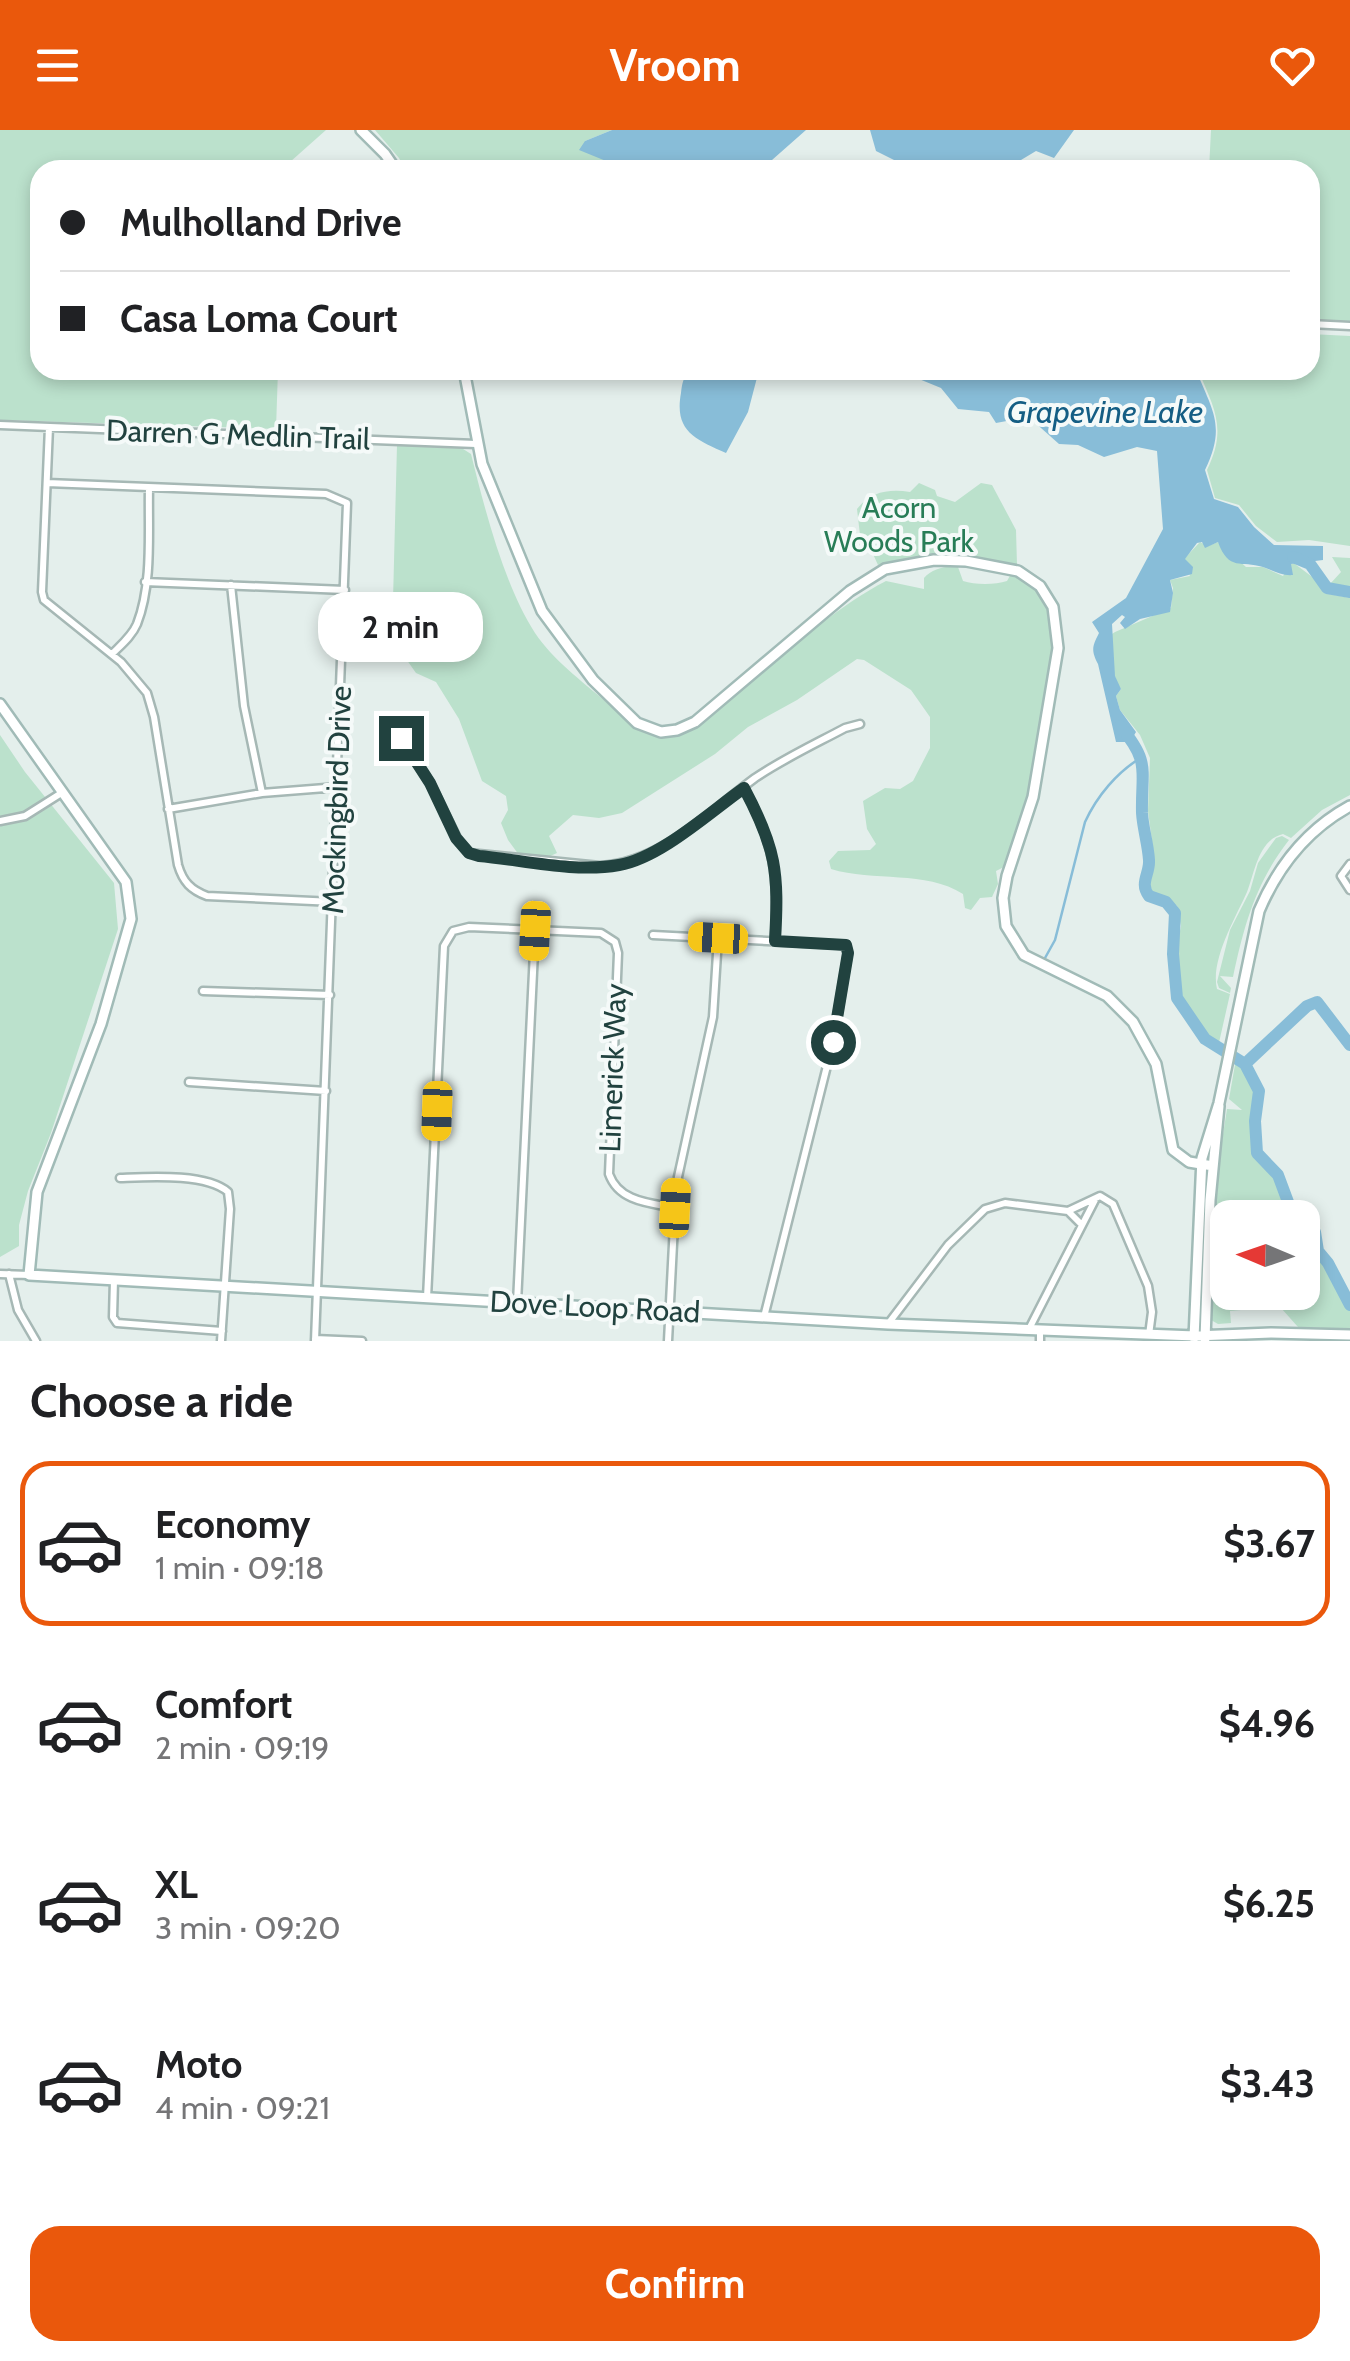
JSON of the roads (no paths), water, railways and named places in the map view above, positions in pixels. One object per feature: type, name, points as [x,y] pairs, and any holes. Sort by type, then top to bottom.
[{"type":"street","points":[[361,130],[390,160]]},
{"type":"street","points":[[1320,324],[1350,326]]},
{"type":"street","points":[[466,380],[476,444],[542,611],[593,680],[637,723],[653,730],[677,730],[695,722],[850,591],[885,569],[934,560],[966,561],[1018,571],[1040,586],[1053,608],[1058,648],[1032,797],[1007,876],[1003,898],[1006,926],[1024,955],[1107,996],[1133,1022],[1156,1064],[1174,1150],[1182,1158],[1213,1166]]},
{"type":"street","name":"Darren G Medlin Trail","points":[[0,426],[476,444]]},
{"type":"street","points":[[49,427],[44,600],[132,673],[151,705],[180,873],[195,892],[207,896],[334,902]]},
{"type":"street","name":"Mockingbird Drive","points":[[47,483],[326,494],[344,500],[349,510],[315,1340]]},
{"type":"street","points":[[112,654],[135,629],[146,582],[149,488]]},
{"type":"street","points":[[146,582],[345,590]]},
{"type":"street","points":[[231,585],[244,706],[262,793]]},
{"type":"street","points":[[0,704],[126,882],[131,919],[101,1024],[43,1170],[32,1212],[29,1275]]},
{"type":"street","points":[[401,738],[430,783],[456,838],[469,853],[561,864],[618,865],[647,855],[798,753],[860,724]]},
{"type":"street","points":[[168,810],[262,793],[338,786]]},
{"type":"street","points":[[744,788],[771,842],[776,880],[775,941]]},
{"type":"street","points":[[0,821],[25,816],[63,792]]},
{"type":"street","points":[[1200,1339],[1202,1164],[1219,1103],[1259,910],[1280,870],[1305,838],[1350,806]]},
{"type":"street","points":[[1350,864],[1341,876],[1350,890]]},
{"type":"street","points":[[427,1298],[444,946],[453,932],[469,927],[535,931],[517,1303]]},
{"type":"street","name":"Limerick Way","points":[[535,931],[601,933],[615,942],[618,953],[609,1174],[615,1186],[631,1198],[675,1208]]},
{"type":"street","points":[[653,935],[846,945],[848,953],[833,1042],[764,1317]]},
{"type":"street","points":[[668,1341],[680,1165],[713,1017],[718,938]]},
{"type":"street","points":[[204,990],[330,995]]},
{"type":"street","points":[[189,1082],[326,1091]]},
{"type":"street","points":[[1200,1339],[1219,1103]]},
{"type":"street","points":[[120,1178],[202,1181],[224,1188],[230,1209],[222,1341]]},
{"type":"street","points":[[888,1324],[948,1245],[985,1209],[1005,1203],[1068,1211],[1104,1196],[1114,1204],[1148,1286],[1150,1334]]},
{"type":"street","points":[[1028,1330],[1097,1197]]},
{"type":"street","points":[[1068,1211],[1082,1226]]},
{"type":"street","points":[[4,1274],[36,1341]]},
{"type":"street","name":"Dove Loop Road","points":[[4,1274],[1028,1330],[1040,1336],[1343,1337]]},
{"type":"street","points":[[114,1280],[113,1317],[117,1323],[222,1332]]},
{"type":"street","points":[[315,1340],[362,1341]]},
{"type":"water","points":[[612,130],[806,130],[772,160],[604,160],[579,150],[585,141]]},
{"type":"water","points":[[870,130],[1074,130],[1054,158],[1036,151],[1021,160],[894,160],[876,151]]},
{"type":"water","points":[[684,380],[756,380],[748,412],[726,453],[696,438],[684,425],[680,406]]},
{"type":"water","name":"Grapevine Lake","points":[[921,380],[1200,380],[1215,419],[1215,442],[1205,470],[1214,499],[1238,507],[1274,545],[1323,546],[1323,560],[1291,564],[1293,575],[1285,575],[1231,561],[1218,542],[1205,548],[1202,542],[1197,543],[1185,559],[1193,567],[1192,574],[1170,580],[1170,612],[1140,619],[1125,629],[1120,623],[1125,617],[1122,615],[1112,624],[1115,676],[1121,689],[1116,696],[1120,710],[1136,732],[1130,742],[1116,742],[1093,652],[1099,633],[1092,622],[1126,598],[1163,529],[1157,451],[1137,447],[1104,457],[1078,445],[1059,444],[1023,412],[1012,420],[996,423],[989,412],[958,409],[941,388]]},
{"type":"waterway","points":[[1293,557],[1310,564],[1327,588],[1350,592]]},
{"type":"waterway","points":[[1120,726],[1136,749],[1142,767],[1142,813],[1149,860],[1145,887],[1149,896],[1166,902],[1175,913],[1177,998],[1205,1039],[1245,1064],[1307,1006],[1317,1002],[1350,1045]]},
{"type":"waterway","points":[[1045,958],[1055,940],[1085,822],[1109,785],[1142,757]]},
{"type":"waterway","points":[[1245,1064],[1259,1091],[1255,1121],[1257,1153],[1278,1175],[1287,1200]]},
{"type":"waterway","points":[[1320,1253],[1350,1305]]},
{"type":"park label","name":"Acorn Woods Park","points":[[899,525]]}]
